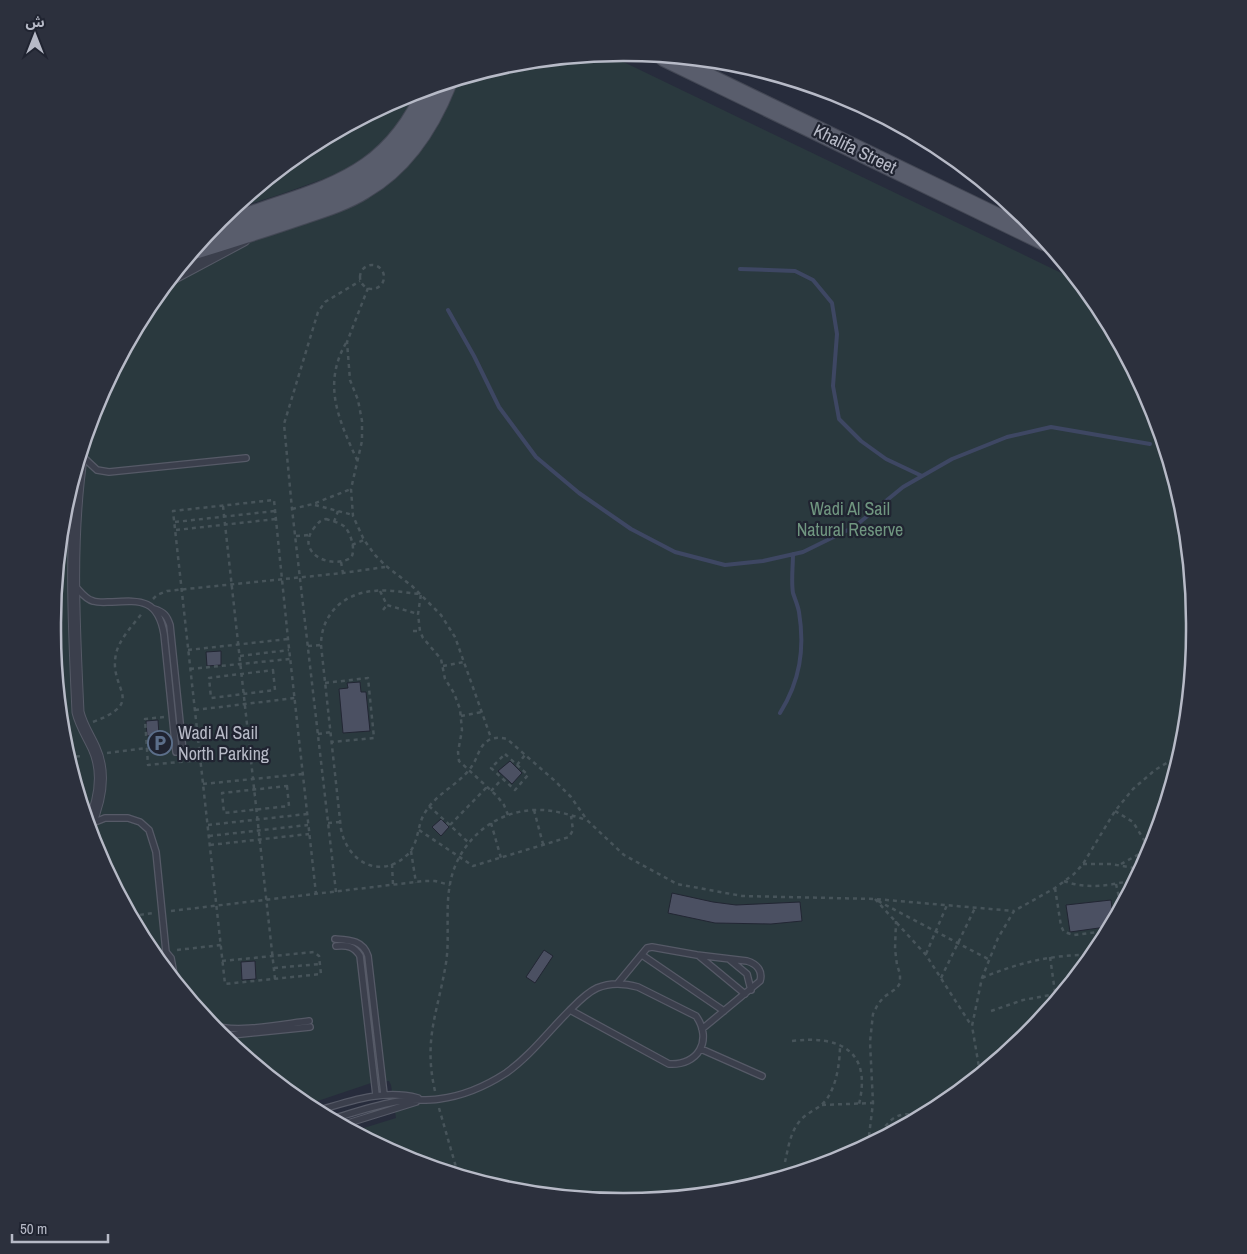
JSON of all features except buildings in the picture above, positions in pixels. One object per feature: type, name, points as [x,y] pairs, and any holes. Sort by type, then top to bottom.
[{"type":"main road","name":"Khalifa Street","points":[[680,64],[1027,232]]},
{"type":"main road","points":[[209,245],[337,203],[364,189],[385,174],[417,140],[430,120],[443,91]]},
{"type":"main road","points":[[230,222],[317,195],[361,173],[389,149],[405,131],[424,98]]},
{"type":"street","points":[[184,272],[218,256],[272,224]]},
{"type":"street","points":[[81,476],[74,584],[78,712],[82,726],[96,754],[101,779],[98,804],[93,817]]},
{"type":"lane","points":[[86,458],[98,470],[110,472],[246,458]]},
{"type":"lane","points":[[74,584],[86,598],[94,601],[136,600],[163,613],[168,618],[184,751]]},
{"type":"lane","points":[[150,606],[162,626],[176,752]]},
{"type":"lane","points":[[95,823],[105,818],[128,818],[140,822],[149,830],[156,852],[166,957]]},
{"type":"lane","points":[[376,1095],[360,956],[350,946],[335,942],[354,941],[360,943],[368,956],[384,1094]]},
{"type":"lane","points":[[618,983],[647,948],[652,947],[747,961],[759,968],[762,976],[760,981],[702,1029]]},
{"type":"lane","points":[[166,952],[171,958],[173,967]]},
{"type":"lane","points":[[642,955],[724,1011]]},
{"type":"lane","points":[[697,955],[746,994]]},
{"type":"lane","points":[[730,960],[747,974],[751,990]]},
{"type":"lane","points":[[341,1116],[394,1102],[451,1097],[479,1088],[506,1073],[529,1053],[570,1010],[592,990],[608,984],[618,983],[638,987],[696,1016],[701,1023],[704,1039],[700,1049],[692,1059],[677,1065],[669,1064],[570,1010]]},
{"type":"lane","points":[[227,1028],[309,1024],[233,1034]]},
{"type":"lane","points":[[700,1049],[762,1076]]},
{"type":"lane","points":[[327,1108],[384,1094],[405,1095],[422,1099]]},
{"type":"lane","points":[[350,1121],[422,1099]]},
{"type":"path","points":[[372,266],[381,269],[384,275],[381,284],[377,288],[368,288],[360,281],[360,273],[363,269],[372,266]]},
{"type":"path","points":[[336,892],[284,424],[318,312],[325,302],[360,281]]},
{"type":"path","points":[[357,462],[337,409],[333,378],[336,364],[347,342],[368,288]]},
{"type":"path","points":[[347,342],[350,380],[358,400],[362,421],[362,441],[351,489],[353,516],[364,540],[375,555],[421,594],[456,637],[491,739]]},
{"type":"path","points":[[292,509],[313,504],[351,489]]},
{"type":"path","points":[[222,961],[314,952],[318,956],[321,974],[224,984],[173,511],[274,500],[316,894]]},
{"type":"path","points":[[313,504],[353,516]]},
{"type":"path","points":[[223,506],[275,979]]},
{"type":"path","points":[[175,522],[275,511]]},
{"type":"path","points":[[334,522],[338,511]]},
{"type":"path","points":[[176,530],[276,519]]},
{"type":"path","points":[[326,519],[334,522],[346,528],[354,549],[353,555],[341,562],[329,562],[315,556],[311,550],[309,535],[320,521],[326,519]]},
{"type":"path","points":[[296,536],[309,535]]},
{"type":"path","points":[[352,545],[364,540]]},
{"type":"path","points":[[341,562],[343,573]]},
{"type":"path","points":[[82,726],[110,715],[121,706],[123,699],[115,666],[116,654],[119,646],[157,595],[162,592],[232,583],[343,573],[386,566]]},
{"type":"path","points":[[421,594],[380,590],[355,595],[339,604],[328,616],[321,637],[340,822],[345,843],[357,860],[375,866],[392,864],[402,860],[415,844],[421,821],[429,806],[468,771],[478,757],[481,747],[491,739],[496,738],[507,740],[555,781],[571,798],[587,820],[624,855],[677,884],[742,896],[875,899],[1014,912]]},
{"type":"path","points":[[380,590],[387,605],[418,614]]},
{"type":"path","points":[[421,594],[418,614],[420,631],[441,659],[444,666],[444,675],[457,701],[461,716],[462,730],[458,758],[461,765],[487,787],[504,805],[508,815]]},
{"type":"path","points":[[383,610],[387,605]]},
{"type":"path","points":[[413,631],[420,631]]},
{"type":"path","points":[[188,650],[288,639]]},
{"type":"path","points":[[308,646],[321,645]]},
{"type":"path","points":[[240,656],[289,650]]},
{"type":"path","points":[[190,669],[290,659]]},
{"type":"path","points":[[444,666],[464,662]]},
{"type":"path","points":[[273,670],[276,690],[244,694],[211,698],[209,678],[273,670]]},
{"type":"path","points":[[325,683],[368,678],[374,738],[332,742]]},
{"type":"path","points":[[195,710],[295,698]]},
{"type":"path","points":[[461,716],[482,712]]},
{"type":"path","points":[[166,717],[144,719],[148,765],[200,760]]},
{"type":"path","points":[[318,734],[331,732]]},
{"type":"path","points":[[505,754],[528,775],[514,790],[502,778],[491,768],[505,754]]},
{"type":"path","points":[[517,765],[525,756]]},
{"type":"path","points":[[979,1066],[972,1026],[982,978],[998,938],[1014,912],[1055,888],[1084,864],[1115,811],[1133,788],[1155,770],[1170,761]]},
{"type":"path","points":[[203,784],[303,774]]},
{"type":"path","points":[[491,791],[502,778]]},
{"type":"path","points":[[287,786],[289,806],[257,810],[224,813],[222,793],[287,786]]},
{"type":"path","points":[[450,825],[487,787]]},
{"type":"path","points":[[429,806],[468,842]]},
{"type":"path","points":[[456,1167],[437,1099],[430,1064],[430,1042],[448,952],[450,885],[458,858],[468,842],[491,824],[508,815],[534,810],[549,810],[587,820]]},
{"type":"path","points":[[534,810],[543,845]]},
{"type":"path","points":[[1115,811],[1133,822],[1145,839]]},
{"type":"path","points":[[208,825],[307,814]]},
{"type":"path","points":[[419,830],[458,858],[473,866],[569,837],[573,830],[571,816]]},
{"type":"path","points":[[328,823],[340,822]]},
{"type":"path","points":[[491,824],[501,858]]},
{"type":"path","points":[[209,836],[308,825]]},
{"type":"path","points":[[210,844],[309,834]]},
{"type":"path","points":[[411,851],[416,883]]},
{"type":"path","points":[[1120,865],[1140,854]]},
{"type":"path","points":[[392,864],[394,885]]},
{"type":"path","points":[[1084,864],[1120,865],[1133,868]]},
{"type":"path","points":[[139,915],[434,881],[450,885]]},
{"type":"path","points":[[1064,881],[1087,887],[1127,882]]},
{"type":"path","points":[[1116,884],[1118,897]]},
{"type":"path","points":[[1055,888],[1061,926],[1064,932],[1074,935],[1098,932]]},
{"type":"path","points":[[875,899],[926,955],[972,1026]]},
{"type":"path","points":[[875,899],[988,959]]},
{"type":"path","points":[[926,955],[947,905]]},
{"type":"path","points":[[941,978],[975,908]]},
{"type":"path","points":[[869,1136],[873,1104],[870,1042],[873,1014],[884,997],[897,988],[900,983],[896,959],[896,921]]},
{"type":"path","points":[[166,952],[221,945]]},
{"type":"path","points":[[982,978],[1002,970],[1050,957],[1082,955]]},
{"type":"path","points":[[1050,957],[1055,991]]},
{"type":"path","points":[[274,968],[320,964]]},
{"type":"path","points":[[991,1011],[1023,1000],[1051,995]]},
{"type":"path","points":[[792,1041],[812,1040],[840,1045],[852,1052],[858,1061],[862,1086],[859,1104]]},
{"type":"path","points":[[822,1105],[835,1082],[840,1058],[840,1045]]},
{"type":"path","points":[[785,1162],[791,1138],[798,1122],[808,1113],[822,1105],[873,1104]]},
{"type":"path","points":[[883,1129],[895,1117],[910,1114]]},
{"type":"green space","name":"Wadi Al Sail Natural Reserve","points":[[622,61],[1064,274],[1070,281],[1091,311],[1128,375],[1143,408],[1167,478],[1181,550],[1185,587],[1185,667],[1181,704],[1167,776],[1156,811],[1128,879],[1110,912],[1070,973],[1046,1001],[1021,1028],[966,1077],[936,1098],[872,1135],[839,1150],[769,1174],[697,1188],[660,1192],[587,1192],[550,1188],[478,1174],[443,1163],[408,1150],[363,1128],[396,1118],[389,1081],[374,1082],[317,1101],[281,1077],[253,1053],[226,1028],[177,973],[156,943],[119,879],[104,846],[80,776],[66,704],[62,667],[62,587],[72,514],[80,478],[104,408],[137,342],[177,281],[205,248],[320,214],[443,91],[478,80],[514,72],[587,62]]},
{"type":"green space","points":[[412,103],[391,135],[364,161],[329,177],[250,203],[281,177],[311,156],[375,119]]},
{"type":"waterway","points":[[740,269],[795,271],[813,280],[832,303],[837,334],[833,386],[839,419],[861,441],[886,459],[922,476]]},
{"type":"waterway","points":[[448,310],[474,356],[499,407],[536,457],[579,493],[631,529],[675,552],[725,565],[763,561],[803,552],[854,527],[903,487],[952,459],[1007,437],[1051,427],[1150,444]]},
{"type":"waterway","points":[[780,713],[792,689],[801,652],[801,626],[792,588],[793,554]]},
{"type":"place","name":"Wadi Al Sail North Parking","points":[[160,743]]}]
